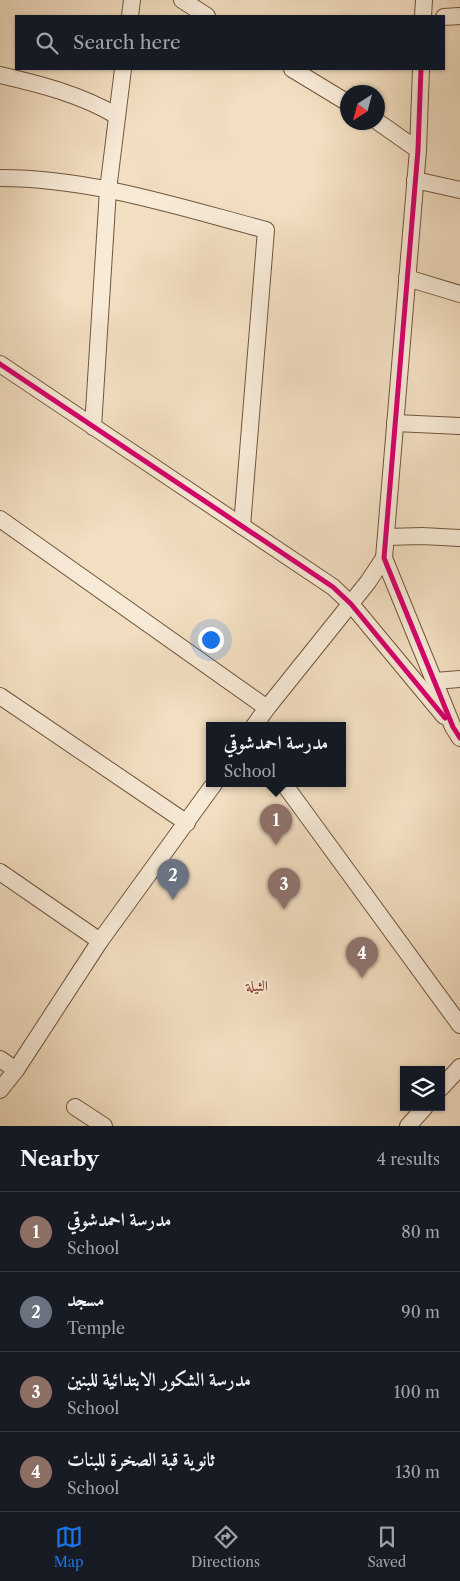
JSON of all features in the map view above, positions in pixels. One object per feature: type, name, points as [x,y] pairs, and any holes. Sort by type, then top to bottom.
[{"type":"street","points":[[130,15],[132,0]]},
{"type":"street","points":[[182,0],[205,15]]},
{"type":"street","points":[[423,15],[424,0]]},
{"type":"street","points":[[445,17],[460,16]]},
{"type":"street","points":[[93,427],[108,190],[123,70]]},
{"type":"street","points":[[294,70],[340,98]]},
{"type":"street","points":[[421,70],[416,180],[384,558],[457,733]]},
{"type":"street","points":[[0,75],[35,83],[90,102],[117,116]]},
{"type":"street","points":[[385,127],[418,150]]},
{"type":"street","points":[[0,178],[32,178],[108,190],[266,230],[242,526]]},
{"type":"street","points":[[416,180],[460,190]]},
{"type":"street","points":[[407,278],[460,294]]},
{"type":"street","points":[[0,364],[333,587],[351,604],[457,733]]},
{"type":"street","points":[[395,423],[460,426]]},
{"type":"street","points":[[0,518],[267,708]]},
{"type":"street","points":[[386,537],[460,538]]},
{"type":"street","points":[[257,722],[351,604],[384,558]]},
{"type":"street","points":[[435,681],[460,680]]},
{"type":"street","points":[[0,696],[187,823]]},
{"type":"street","points":[[0,1090],[16,1070],[100,941],[212,787]]},
{"type":"street","points":[[286,787],[460,1025]]},
{"type":"street","points":[[0,872],[100,941]]},
{"type":"street","points":[[0,1059],[16,1070]]},
{"type":"street","points":[[445,1084],[459,1070]]},
{"type":"street","points":[[75,1107],[104,1126]]},
{"type":"street","points":[[408,1126],[421,1111]]},
{"type":"cycle path","points":[[421,70],[418,150],[384,558],[453,727],[460,738]]},
{"type":"cycle path","points":[[0,364],[333,587],[351,604],[445,718]]},
{"type":"place","name":"مدرسة احمدشوقي","points":[[276,845]]},
{"type":"place","name":"مسجد","points":[[173,900]]},
{"type":"place","name":"مدرسة الشكور الابتدائية للبنين","points":[[284,909]]},
{"type":"place","name":"ثانوية قبة الصخرة للبنات","points":[[362,978]]},
{"type":"district","name":"الثيلة","points":[[257,986]]}]
